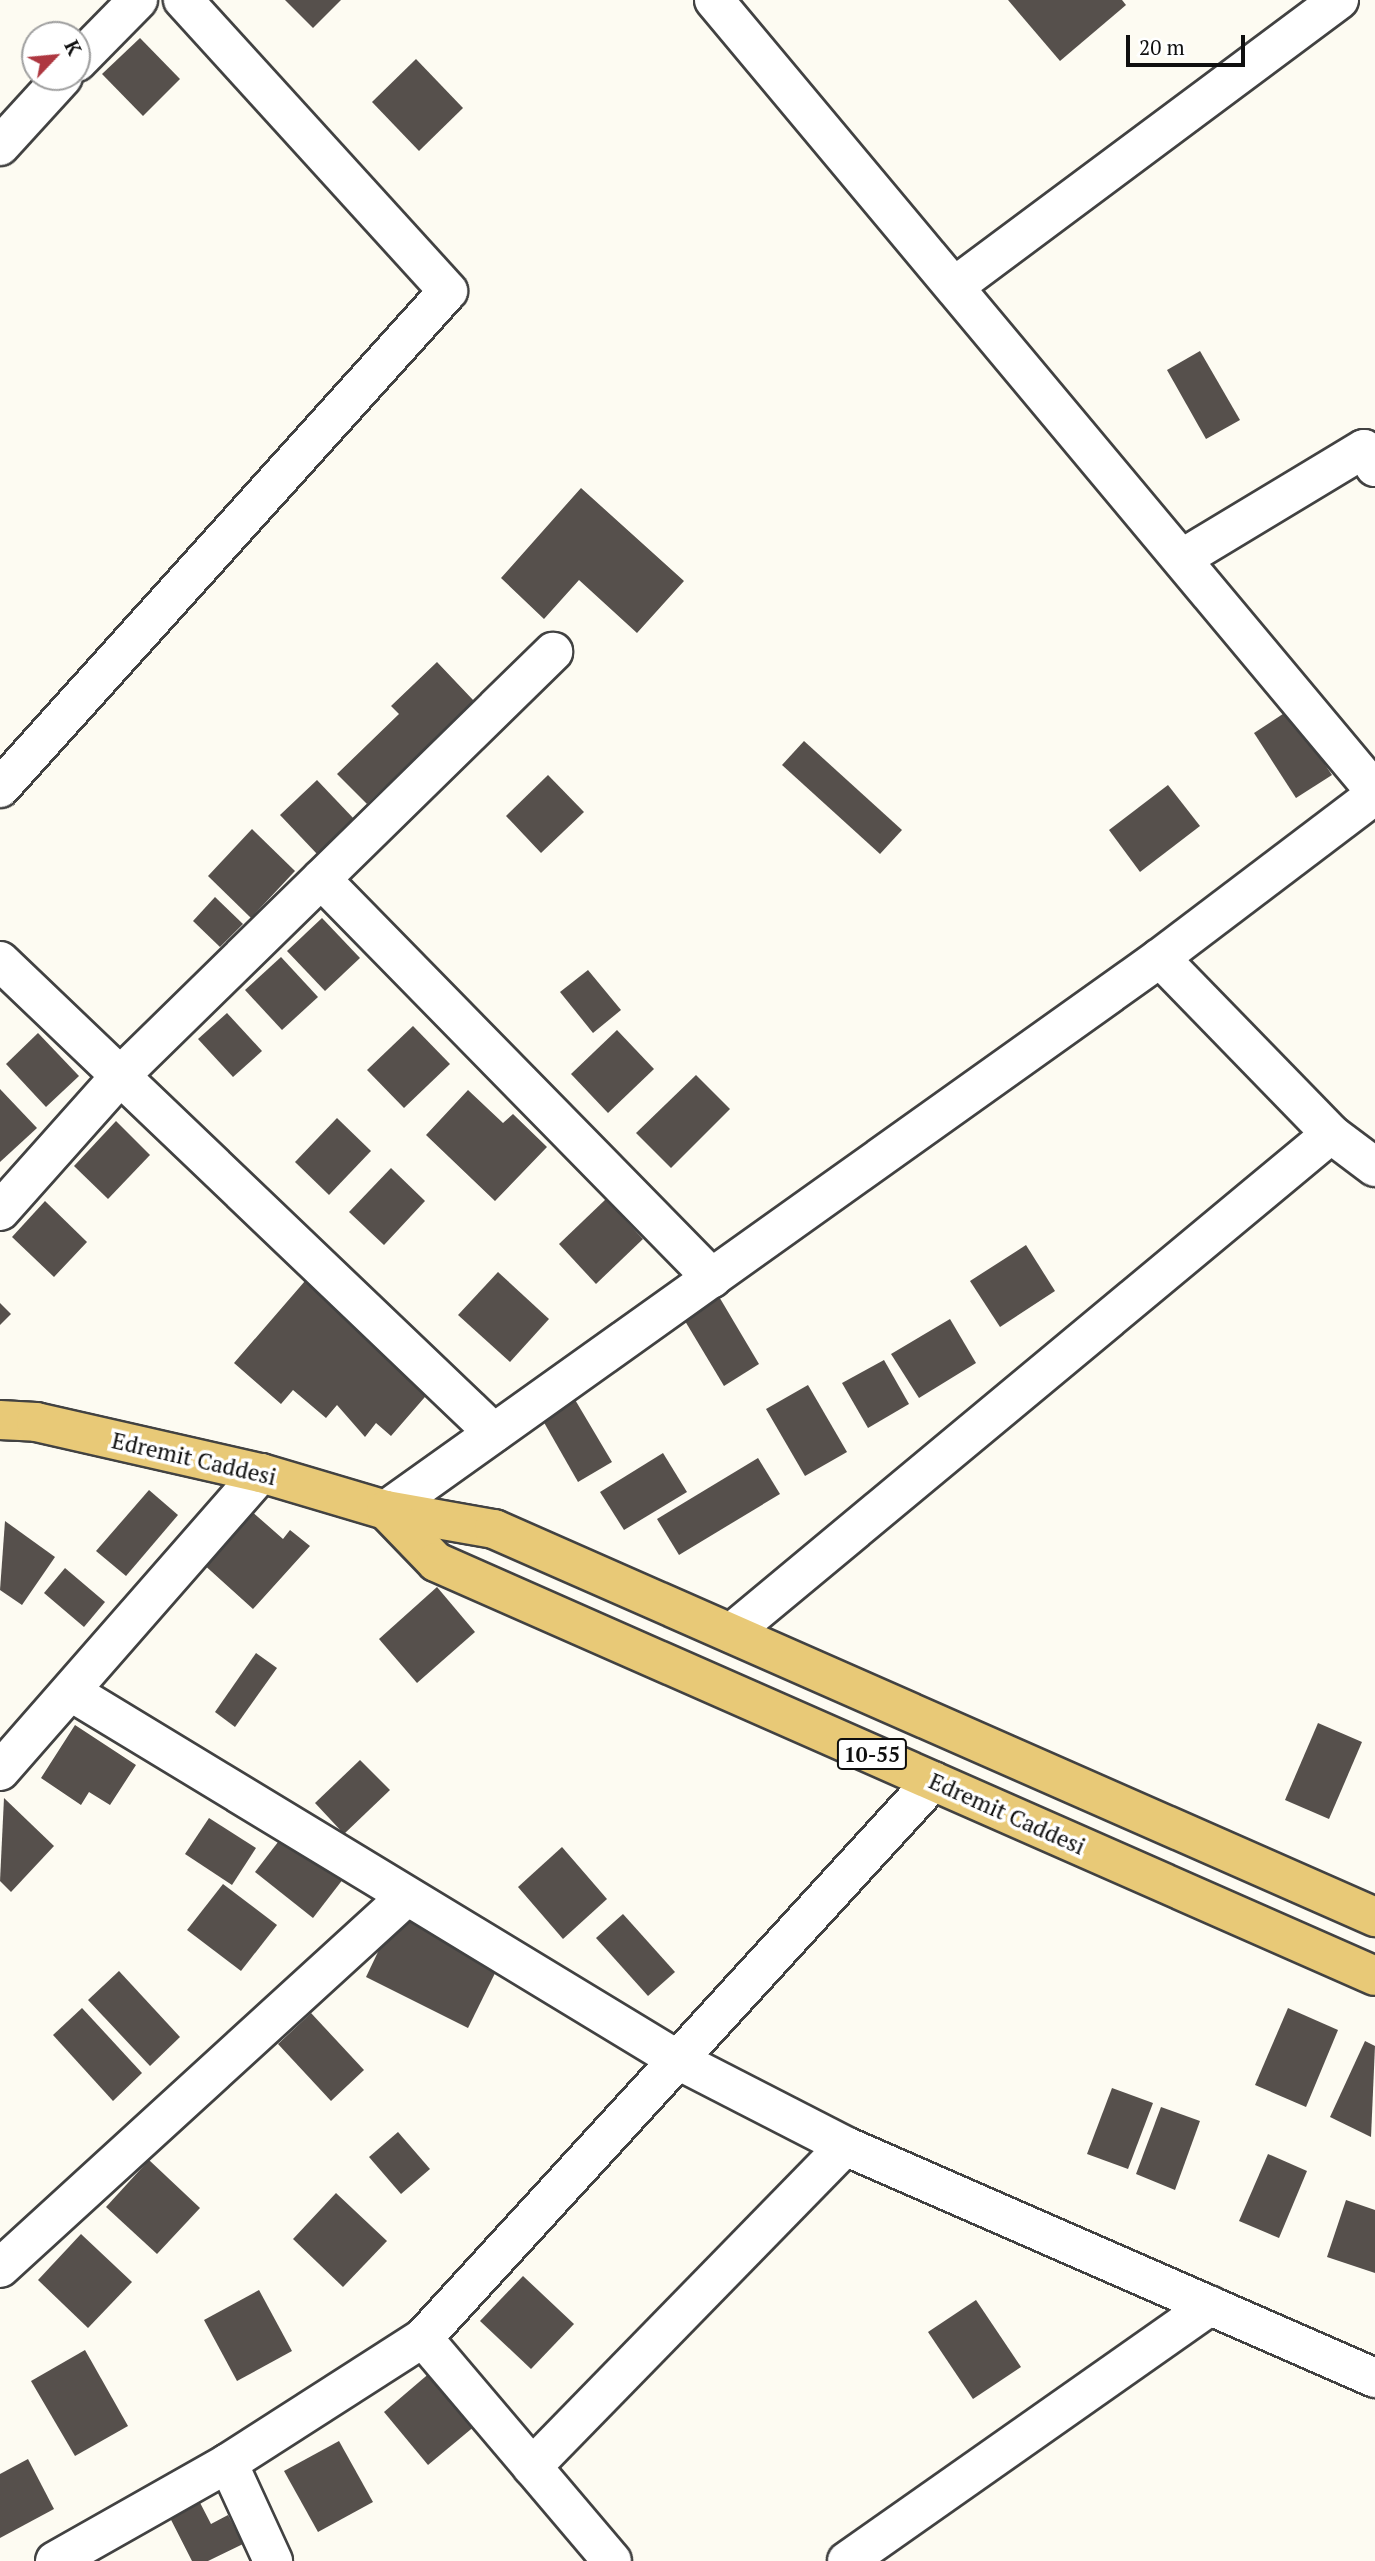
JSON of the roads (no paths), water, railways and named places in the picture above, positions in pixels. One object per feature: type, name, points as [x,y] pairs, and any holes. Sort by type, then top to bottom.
[{"type":"main road","name":"Edremit Caddesi","points":[[0,1420],[36,1422],[261,1473],[386,1510],[494,1529],[1375,1917]]},
{"type":"main road","name":"Edremit Caddesi","points":[[386,1510],[436,1562],[1375,1976]]},
{"type":"street","points":[[91,48],[138,0]]},
{"type":"street","points":[[0,788],[448,291],[183,0]]},
{"type":"street","points":[[386,1510],[1160,958],[1375,793],[1183,558],[714,0]]},
{"type":"street","points":[[955,286],[1339,0]]},
{"type":"street","points":[[0,146],[50,91]]},
{"type":"street","points":[[1183,558],[1364,449],[1375,467]]},
{"type":"street","points":[[0,1211],[121,1075],[553,652]]},
{"type":"street","points":[[321,879],[712,1278]]},
{"type":"street","points":[[1160,958],[1331,1134],[1375,1167]]},
{"type":"street","points":[[0,961],[494,1433]]},
{"type":"street","points":[[732,1633],[1331,1134]]},
{"type":"street","points":[[0,1771],[73,1693],[261,1473]]},
{"type":"street","points":[[73,1693],[678,2060],[845,2146],[1375,2378]]},
{"type":"street","points":[[55,2561],[228,2463],[423,2338],[933,1781]]},
{"type":"street","points":[[0,2267],[406,1897]]},
{"type":"street","points":[[532,2467],[845,2146]]},
{"type":"street","points":[[847,2561],[1210,2306]]},
{"type":"street","points":[[423,2338],[612,2561]]},
{"type":"street","points":[[228,2463],[273,2561]]}]
